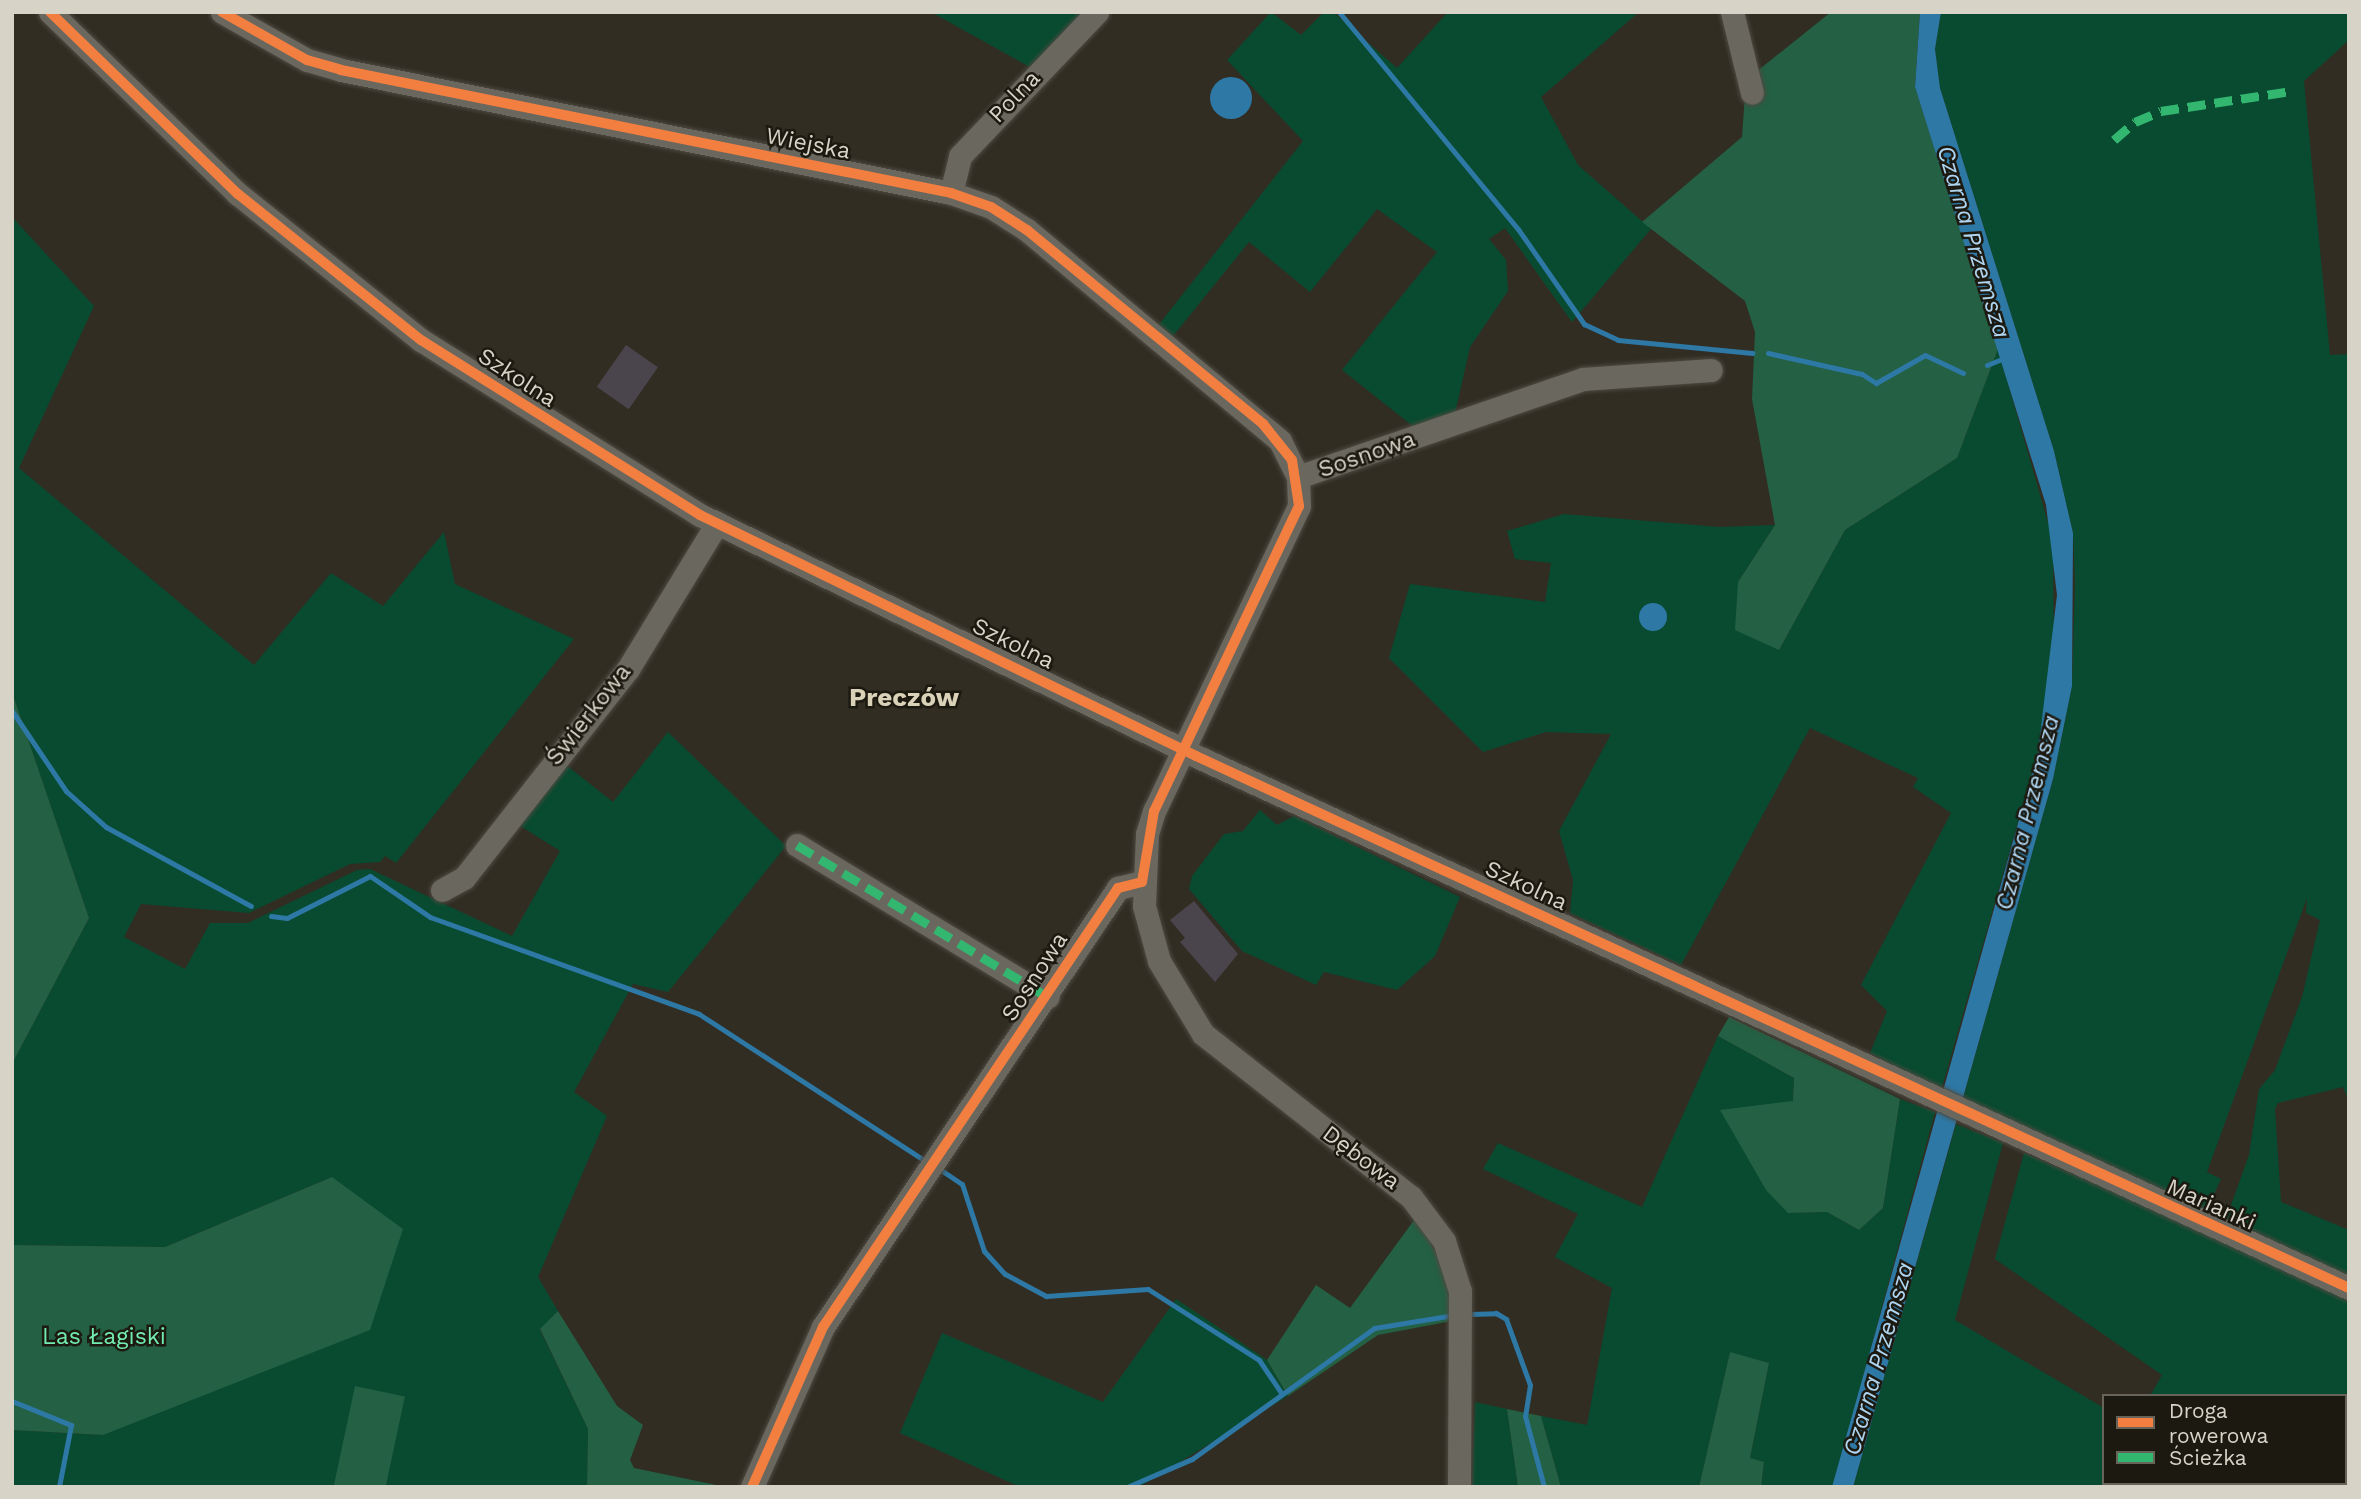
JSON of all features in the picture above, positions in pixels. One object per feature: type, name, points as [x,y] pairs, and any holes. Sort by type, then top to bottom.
[{"type":"street","name":"Szkolna","points":[[50,12],[238,194],[421,340],[535,416],[717,523],[1182,750],[2058,1157]]},
{"type":"street","name":"Wiejska","points":[[222,12],[307,60],[341,71],[951,193],[1016,222],[1142,323],[1263,424],[1280,441],[1298,477]]},
{"type":"street","name":"Polna","points":[[951,193],[960,156],[1097,12]]},
{"type":"street","points":[[1732,12],[1752,93]]},
{"type":"street","name":"Sosnowa","points":[[752,1487],[823,1327],[1048,997],[1118,888],[1142,882],[1147,834],[1182,750],[1299,506],[1298,477],[1583,379],[1711,370]]},
{"type":"street","name":"Świerkowa","points":[[442,890],[464,878],[628,669],[717,523]]},
{"type":"street","points":[[797,845],[1048,997]]},
{"type":"street","name":"Dębowa","points":[[1142,882],[1159,961],[1203,1034],[1411,1197],[1444,1241],[1460,1291],[1459,1487]]},
{"type":"street","name":"Marianki","points":[[2058,1157],[2349,1288]]},
{"type":"green space","points":[[931,12],[1095,12],[1035,70]]},
{"type":"green space","points":[[1271,12],[1301,35],[1324,12],[1333,12],[1397,68],[1448,12],[1639,12],[1541,97],[1578,165],[1651,229],[1572,322],[1505,228],[1489,239],[1506,260],[1508,291],[1470,347],[1454,418],[1419,431],[1342,370],[1437,252],[1377,209],[1310,292],[1249,242],[1173,336],[1157,327],[1303,141],[1227,60]]},
{"type":"green space","points":[[1831,12],[1920,12],[1915,87],[1998,349],[1957,458],[1845,530],[1779,650],[1735,630],[1738,582],[1775,525],[1752,399],[1755,332],[1745,301],[1642,222],[1742,137],[1746,80]]},
{"type":"green space","points":[[1941,12],[2349,12],[2349,40],[2304,81],[2330,355],[2349,354],[2349,1101],[2343,1087],[2278,1103],[2275,1109],[2281,1202],[2349,1230],[2349,1281],[2226,1219],[2249,1155],[2259,1089],[2275,1070],[2302,997],[2320,920],[2306,913],[2307,898],[2207,1172],[2221,1179],[2209,1205],[2198,1211],[1962,1102],[2053,779],[2072,686],[2075,583],[2073,533],[2054,451],[1940,88],[1935,49]]},
{"type":"green space","points":[[12,217],[94,306],[19,468],[254,665],[331,573],[383,606],[444,532],[455,584],[574,639],[396,863],[385,856],[380,862],[350,864],[249,913],[141,904],[124,937],[185,969],[210,923],[248,923],[357,870],[370,869],[512,936],[560,851],[514,822],[561,761],[613,802],[668,732],[786,846],[668,992],[633,984],[574,1092],[607,1116],[538,1277],[558,1311],[540,1330],[588,1429],[587,1487],[12,1487],[12,1430],[103,1435],[332,1177],[165,1247],[12,1245],[12,1064],[89,918],[12,692]]},
{"type":"green space","points":[[1998,349],[2053,540],[2054,652],[2038,752],[1941,1091],[1870,1053],[1887,1011],[1861,985],[1951,813],[1913,787],[1918,778],[1810,728],[1681,965],[1570,913],[1573,880],[1559,831],[1611,734],[1546,732],[1483,752],[1389,658],[1410,584],[1545,602],[1551,563],[1515,559],[1507,531],[1564,514],[1719,527],[1775,525],[1738,582],[1779,650],[1845,530],[1957,458]]},
{"type":"green space","points":[[12,692],[89,918],[12,1064]]},
{"type":"green space","points":[[1260,810],[1277,825],[1294,816],[1460,897],[1435,956],[1397,990],[1324,972],[1316,985],[1242,951],[1189,889],[1192,876],[1224,834],[1243,831]]},
{"type":"green space","points":[[1729,1017],[1900,1099],[1883,1208],[1859,1230],[1827,1212],[1788,1213],[1766,1190],[1720,1110],[1793,1101],[1794,1078],[1718,1036]]},
{"type":"green space","points":[[1718,1036],[1794,1078],[1788,1213],[1827,1212],[1859,1230],[1883,1208],[1900,1099],[1935,1112],[1833,1487],[1761,1487],[1764,1463],[1750,1458],[1769,1363],[1730,1353],[1699,1487],[1561,1487],[1541,1416],[1587,1425],[1612,1288],[1555,1257],[1578,1214],[1483,1169],[1498,1143],[1642,1207]]},
{"type":"green space","points":[[1956,1124],[2003,1143],[1955,1320],[2102,1407],[2102,1485],[2266,1487],[1853,1487]]},
{"type":"green space","points":[[2024,1153],[2349,1295],[2349,1455],[2347,1394],[2151,1394],[2162,1375],[1995,1259]]},
{"type":"green space","name":"Las Łagiski","points":[[332,1177],[403,1229],[370,1330],[103,1435],[12,1430],[12,1245],[165,1247]]},
{"type":"green space","points":[[1417,1216],[1451,1283],[1452,1321],[1378,1335],[1288,1396],[1267,1360],[1316,1285],[1350,1308]]},
{"type":"green space","points":[[1176,1299],[1267,1360],[1288,1396],[1139,1487],[1020,1487],[900,1433],[942,1333],[1103,1402]]},
{"type":"green space","points":[[558,1311],[617,1406],[643,1425],[630,1460],[634,1468],[726,1487],[587,1487],[588,1429],[540,1329]]},
{"type":"green space","points":[[1730,1352],[1769,1363],[1750,1458],[1764,1462],[1761,1487],[1699,1487]]},
{"type":"green space","points":[[355,1386],[405,1397],[386,1487],[334,1487]]},
{"type":"green space","points":[[1475,1402],[1507,1409],[1518,1487],[1472,1487]]},
{"type":"green space","points":[[1507,1409],[1541,1416],[1561,1487],[1518,1487]]},
{"type":"water","name":"Czarna Przemsza","points":[[1920,12],[1941,12],[1935,49],[1940,88],[2054,451],[2073,533],[2072,686],[2053,779],[1853,1487],[1832,1487],[2038,752],[2057,595],[2046,505],[1915,87]]},
{"type":"water","points":[[1231,77],[1246,83],[1252,98],[1246,113],[1231,119],[1216,113],[1210,98],[1216,83]]},
{"type":"water","points":[[1653,603],[1663,607],[1667,617],[1663,627],[1653,631],[1643,627],[1639,617],[1643,607]]},
{"type":"building","points":[[626,345],[658,367],[629,409],[597,387]]},
{"type":"building","points":[[1194,901],[1238,954],[1215,982],[1180,942],[1185,938],[1170,920]]},
{"type":"waterway","points":[[1339,12],[1518,229],[1584,324],[1618,340],[1752,353]]},
{"type":"waterway","points":[[1768,353],[1862,374],[1876,383],[1925,355],[1963,373]]},
{"type":"waterway","points":[[1987,365],[2007,357]]},
{"type":"waterway","points":[[12,711],[66,791],[106,827],[251,906]]},
{"type":"waterway","points":[[271,916],[287,918],[370,876],[430,917],[699,1014],[921,1158]]},
{"type":"waterway","points":[[941,1170],[962,1184],[984,1251],[1005,1274],[1046,1296],[1148,1289],[1259,1360],[1281,1393]]},
{"type":"waterway","points":[[1471,1314],[1496,1313],[1506,1319],[1530,1385],[1525,1416],[1544,1487]]},
{"type":"waterway","points":[[1127,1487],[1192,1459],[1374,1328],[1454,1315]]},
{"type":"waterway","points":[[12,1401],[71,1425],[59,1487]]},
{"type":"marked path","points":[[2114,140],[2135,122],[2161,111],[2291,91]]},
{"type":"marked path","points":[[797,845],[1048,997]]},
{"type":"cycle path","points":[[50,12],[238,194],[421,340],[700,515],[1196,756],[2349,1288]]},
{"type":"cycle path","points":[[222,12],[307,60],[341,70],[951,193],[991,207],[1027,230],[1263,424],[1292,460],[1299,506],[1154,811],[1142,882],[1118,888],[823,1327],[752,1487]]},
{"type":"district","name":"Preczów","points":[[904,698]]}]
